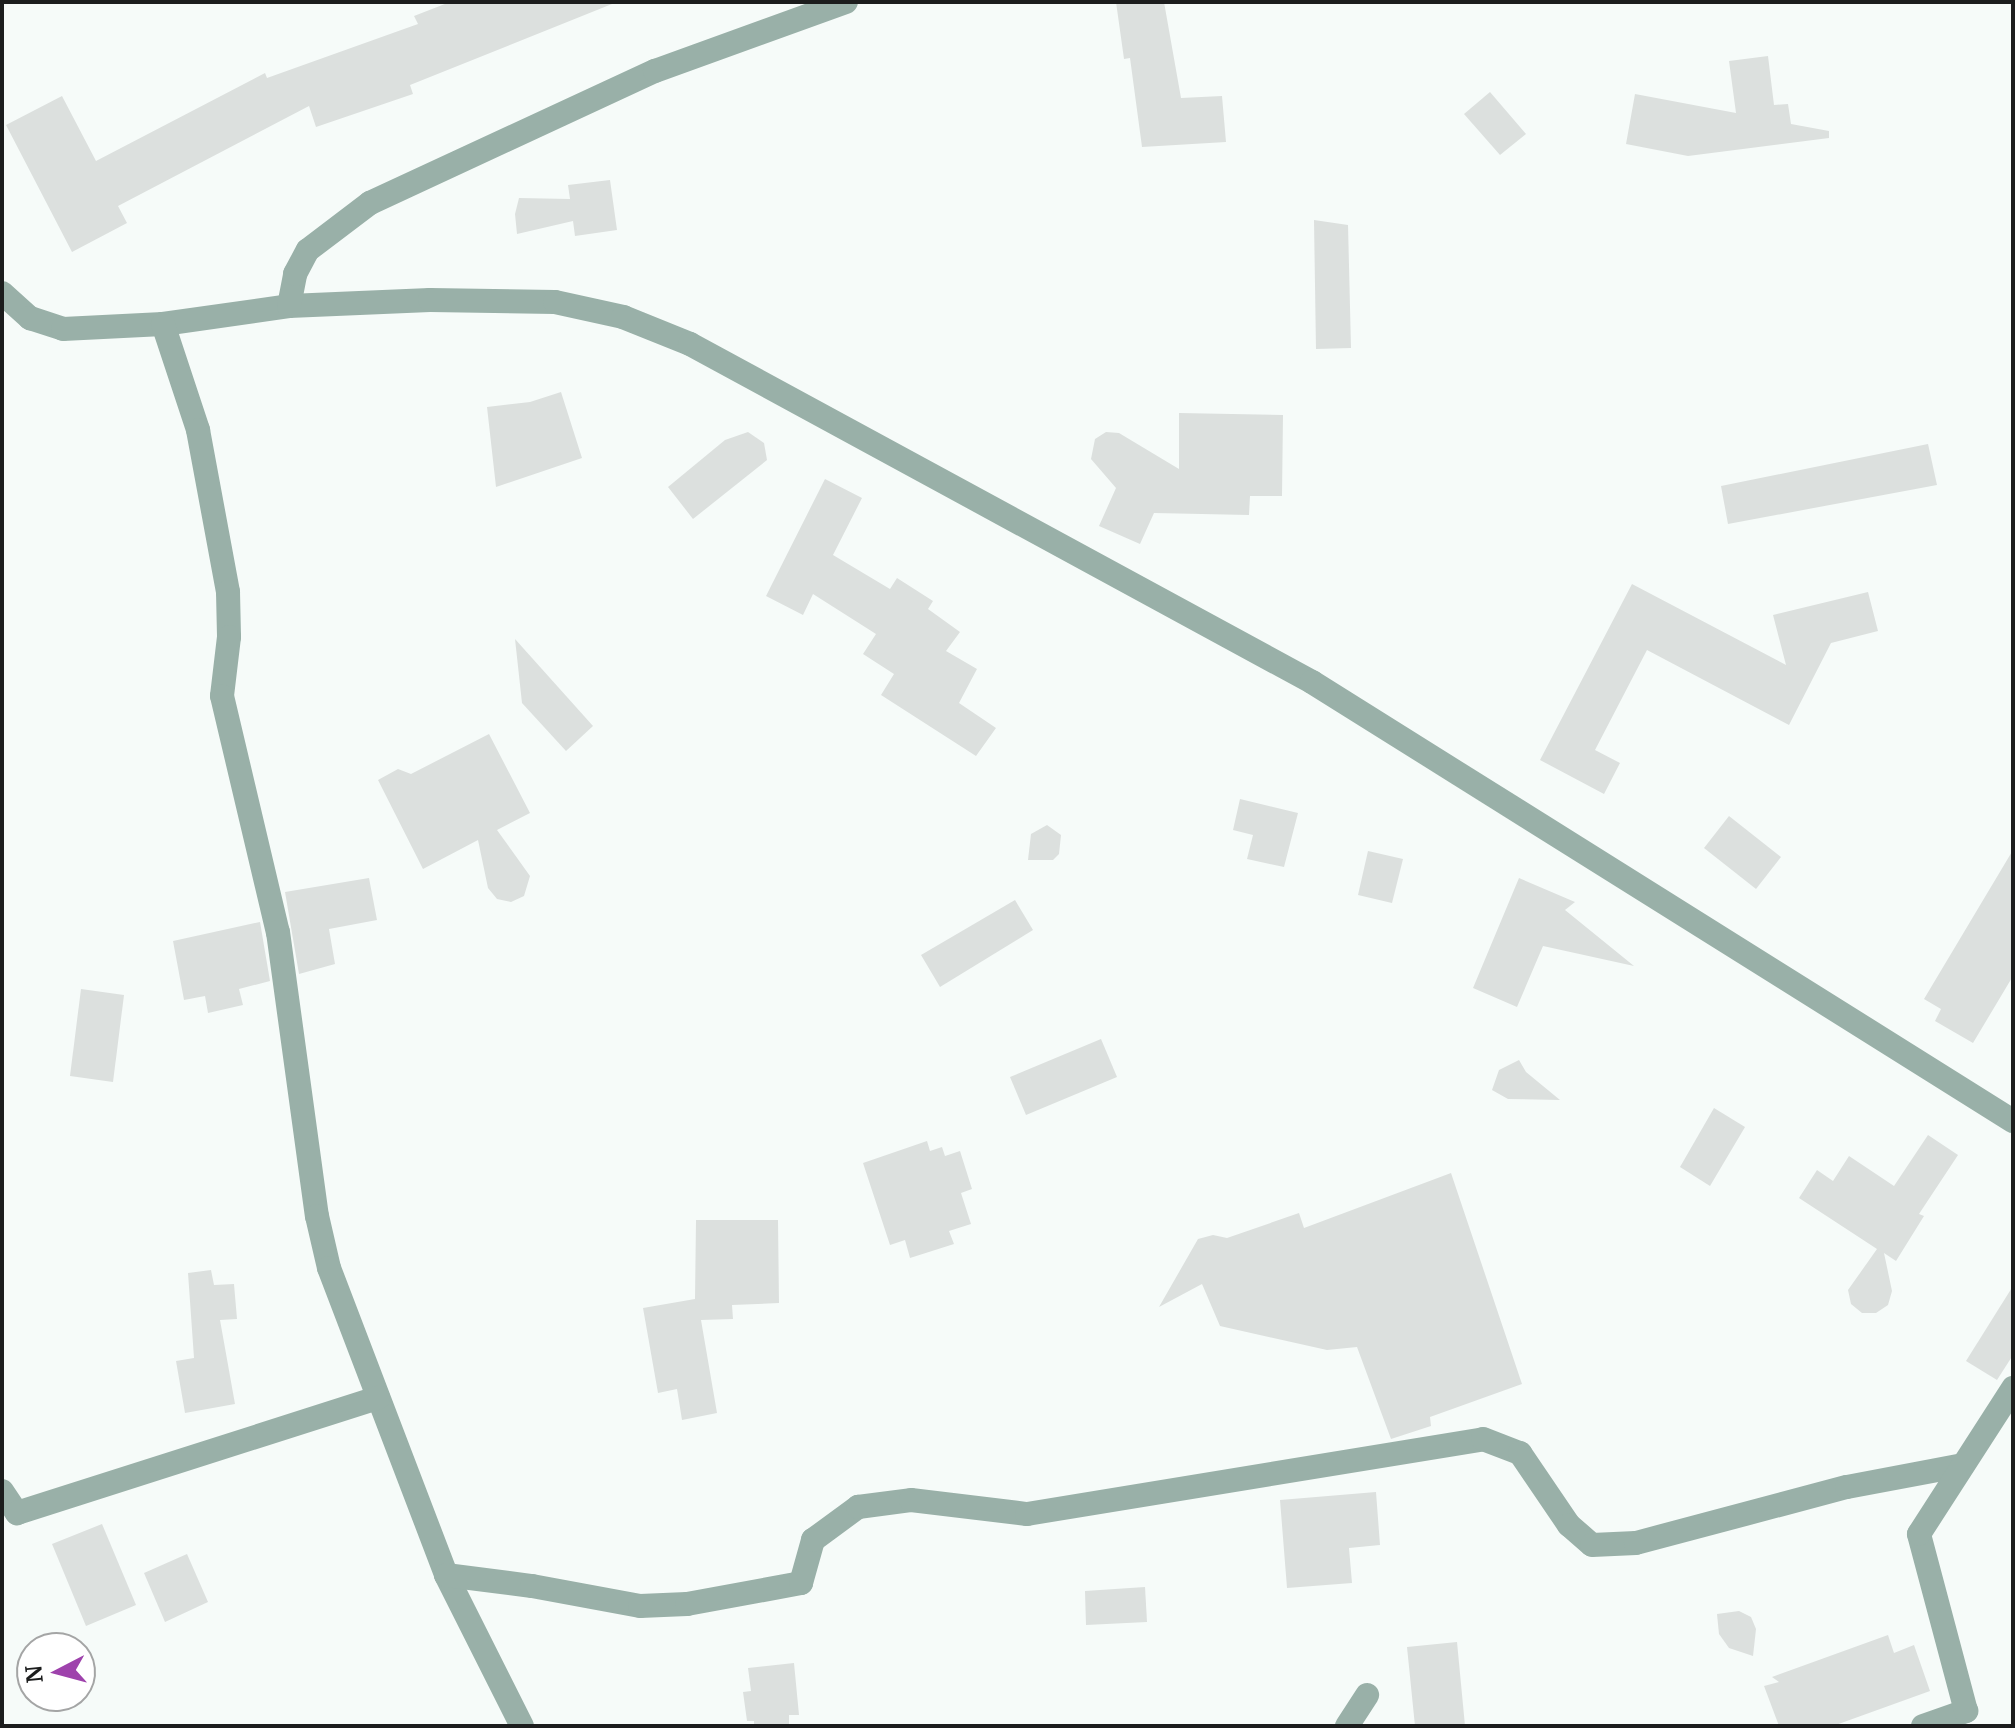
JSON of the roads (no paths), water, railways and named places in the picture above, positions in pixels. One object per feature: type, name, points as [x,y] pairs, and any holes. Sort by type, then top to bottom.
[{"type":"street","points":[[289,306],[295,274],[308,250],[370,203],[655,71],[846,2]]},
{"type":"street","points":[[2,293],[30,318],[54,327],[163,324],[289,306],[430,300],[555,302],[623,317],[690,344],[1312,682],[2013,1121]]},
{"type":"street","points":[[163,324],[198,430],[228,592],[229,637],[222,696],[278,932],[317,1216],[329,1268],[446,1575],[522,1726]]},
{"type":"street","points":[[1923,1726],[1966,1711],[1919,1534],[2013,1388]]},
{"type":"street","points":[[2,1491],[17,1513],[378,1398]]},
{"type":"street","points":[[446,1575],[532,1586],[617,1603],[652,1607],[687,1604],[801,1583],[813,1540],[858,1507],[911,1500],[1027,1514],[1483,1439],[1520,1453],[1569,1525],[1592,1545],[1636,1543],[1847,1487],[1963,1465]]},
{"type":"street","points":[[1347,1726],[1367,1695]]}]
